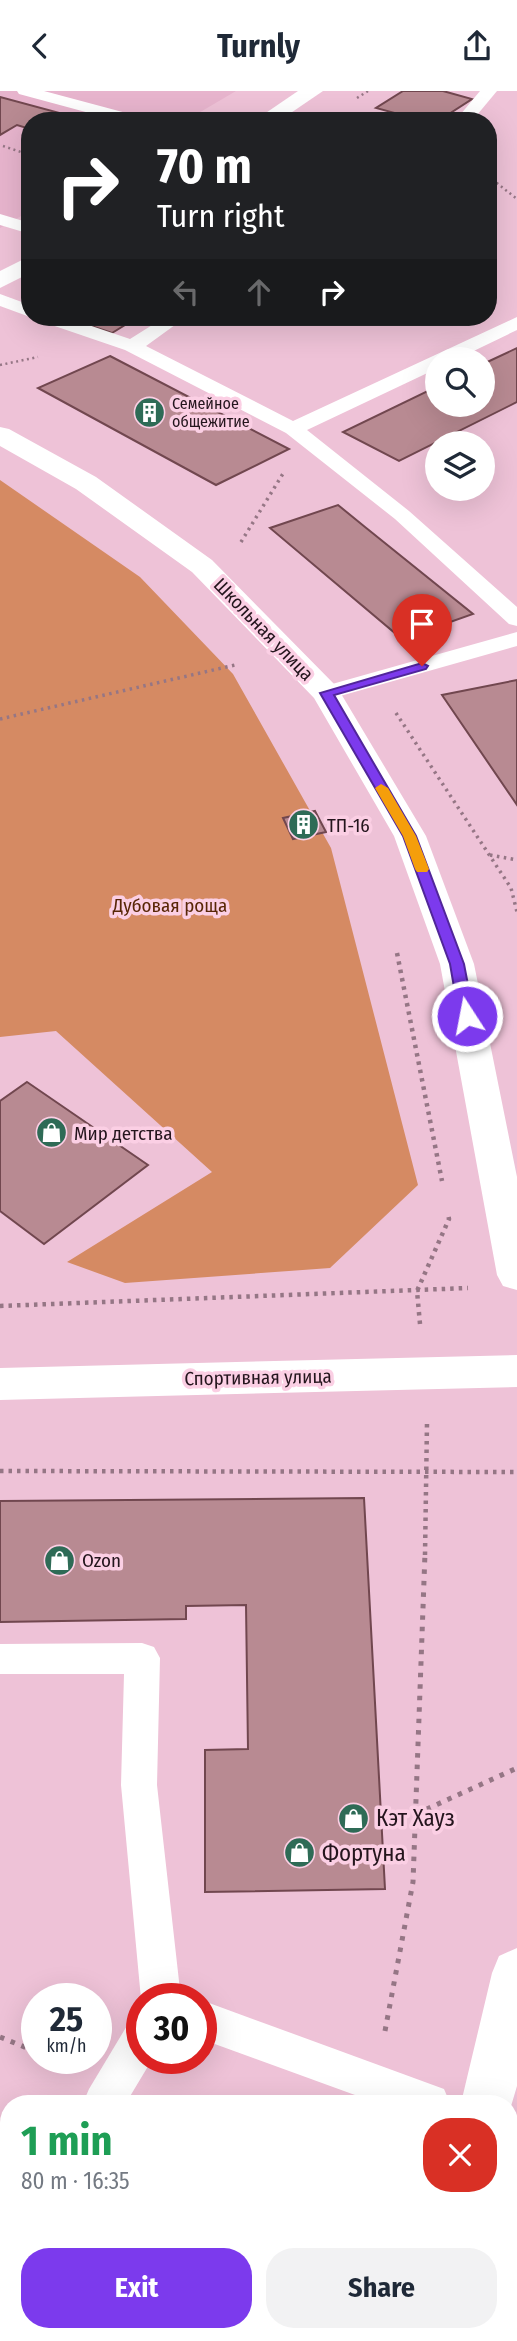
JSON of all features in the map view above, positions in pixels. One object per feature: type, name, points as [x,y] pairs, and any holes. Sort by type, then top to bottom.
[{"type":"street","points":[[279,112],[313,91]]},
{"type":"street","points":[[0,281],[21,268]]},
{"type":"street","name":"Школьная улица","points":[[0,435],[86,483],[202,566],[326,693],[410,836],[457,964],[517,1275]]},
{"type":"street","name":"Спортивная улица","points":[[0,1384],[517,1371]]},
{"type":"street","points":[[489,2095],[517,1973]]},
{"type":"lane","points":[[25,91],[105,112]]},
{"type":"lane","points":[[471,112],[489,91]]},
{"type":"lane","points":[[0,219],[21,226]]},
{"type":"lane","points":[[0,300],[21,308]]},
{"type":"lane","points":[[466,347],[517,323]]},
{"type":"lane","points":[[72,326],[132,347],[299,434],[402,515],[517,619]]},
{"type":"lane","points":[[132,347],[164,326]]},
{"type":"lane","points":[[299,434],[425,367]]},
{"type":"lane","points":[[326,693],[517,639]]},
{"type":"lane","points":[[0,1659],[142,1658],[139,1785],[159,1983]]},
{"type":"lane","points":[[217,2025],[408,2095]]},
{"type":"lane","points":[[108,2095],[126,2065]]},
{"type":"path","points":[[3,146],[21,152]]},
{"type":"path","points":[[497,183],[517,199]]},
{"type":"path","points":[[239,545],[299,434]]},
{"type":"path","points":[[0,719],[247,662]]},
{"type":"path","points":[[489,855],[517,860]]},
{"type":"path","points":[[394,943],[444,1193]]},
{"type":"path","points":[[376,2083],[413,1882],[428,1471],[426,1373],[417,1291],[449,1219],[447,1206]]},
{"type":"path","points":[[0,1307],[480,1287]]},
{"type":"path","points":[[0,1471],[517,1472]]},
{"type":"path","points":[[416,1814],[517,1768]]},
{"type":"path","points":[[0,2037],[21,2046]]},
{"type":"shaded area","points":[[0,91],[236,91],[200,112],[21,112],[21,216],[0,228]]},
{"type":"green space","name":"Дубовая роща","points":[[0,480],[140,577],[233,674],[331,848],[418,1185],[330,1268],[125,1283],[67,1262],[212,1172],[56,1031],[0,1037]]},
{"type":"building","points":[[403,91],[443,91],[472,99],[452,112],[391,112],[376,108]]},
{"type":"building","points":[[0,97],[56,112],[21,112],[21,126],[17,125],[0,135]]},
{"type":"building","points":[[91,326],[123,326],[112,333]]},
{"type":"building","points":[[517,348],[517,402],[495,413],[495,358]]},
{"type":"building","name":"Семейное общежитие","points":[[110,356],[289,449],[216,485],[38,388]]},
{"type":"building","points":[[425,392],[425,417],[487,417],[459,431],[425,431],[425,448],[399,461],[343,432]]},
{"type":"building","points":[[338,505],[473,614],[402,639],[270,528]]},
{"type":"building","points":[[517,680],[517,805],[442,695]]},
{"type":"building","name":"ТП-16","points":[[315,811],[326,832],[293,839],[283,818]]},
{"type":"building","name":"Мир детства","points":[[27,1082],[148,1165],[44,1244],[0,1211],[0,1101]]},
{"type":"building","points":[[364,1498],[385,1889],[205,1892],[205,1750],[248,1749],[246,1605],[186,1606],[186,1619],[0,1622],[0,1501]]},
{"type":"slow traffic","points":[[381,788],[410,836],[422,869]]},
{"type":"place","name":"Семейное общежитие","points":[[149,412]]},
{"type":"place","name":"ТП-16","points":[[304,825]]},
{"type":"place","name":"Мир детства","points":[[51,1133]]},
{"type":"place","name":"Ozon","points":[[59,1560]]},
{"type":"place","name":"Кэт Хауз","points":[[353,1818]]},
{"type":"place","name":"Фортуна","points":[[299,1853]]},
{"type":"route","points":[[422,666],[326,693],[410,836],[457,964],[467,1016]]}]
